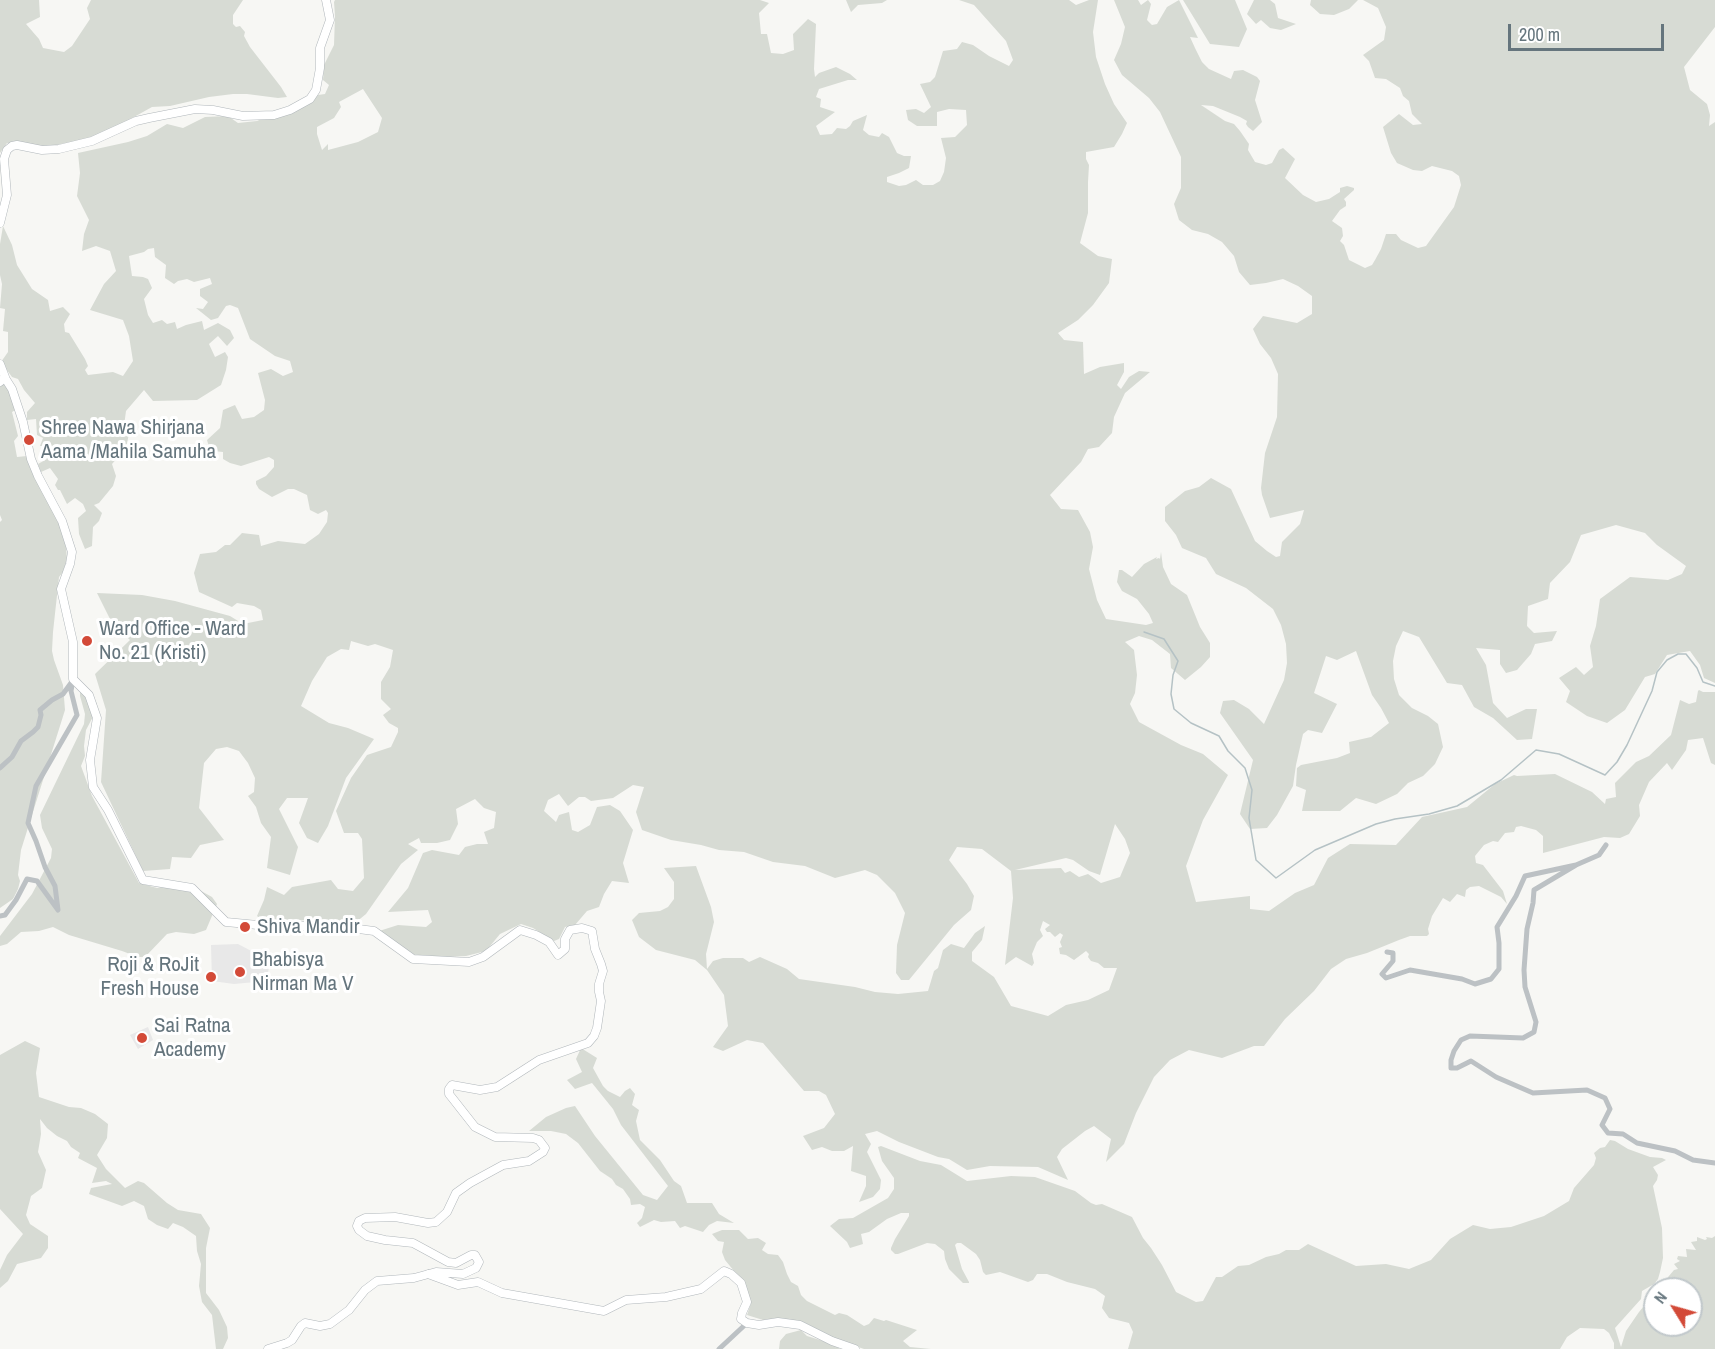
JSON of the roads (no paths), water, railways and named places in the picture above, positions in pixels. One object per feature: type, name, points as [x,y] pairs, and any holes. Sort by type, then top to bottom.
[{"type":"street","points":[[0,223],[7,195],[4,159],[7,150],[12,146],[48,150],[66,148],[98,139],[141,120],[195,109],[243,116],[260,116],[283,113],[306,103],[315,93],[319,78],[320,48],[330,20],[326,0]]},
{"type":"street","points":[[0,364],[2,380],[12,388],[23,422],[31,459],[62,521],[72,552],[61,589],[73,642],[71,691],[78,715],[36,786],[28,823],[55,886],[58,910],[38,881],[27,879],[16,900],[5,915],[0,916]]},
{"type":"street","points":[[0,768],[12,757],[21,741],[38,727],[40,710],[63,694],[72,681]]},
{"type":"street","points":[[72,681],[89,695],[97,718],[90,760],[93,787],[108,810],[142,880],[192,888],[226,922],[279,927],[328,925],[374,931],[413,959],[469,962],[483,957],[520,930],[549,942],[558,955],[565,949],[565,939],[570,930],[582,928],[592,931],[595,949],[603,971],[599,984],[601,1001],[597,1028],[588,1043],[539,1060],[497,1087],[480,1090],[452,1084],[449,1089],[449,1094],[475,1126],[495,1137],[533,1138],[539,1140],[545,1148],[533,1160],[507,1163],[459,1191],[444,1215],[436,1222],[395,1217],[365,1218],[358,1221],[358,1228],[364,1234],[380,1240],[414,1243],[448,1262],[456,1263],[471,1254],[476,1255],[479,1259],[476,1268],[467,1274],[427,1273],[409,1279],[377,1281],[365,1290],[350,1310],[330,1324],[323,1326],[305,1323],[290,1341],[268,1349]]},
{"type":"street","points":[[1606,845],[1599,855],[1576,865],[1534,890],[1527,929],[1524,970],[1525,987],[1536,1022],[1534,1032],[1523,1038],[1470,1036],[1461,1040],[1454,1051],[1451,1068],[1457,1068],[1471,1061],[1496,1077],[1533,1093],[1587,1090],[1605,1098],[1610,1108],[1602,1125],[1608,1133],[1623,1134],[1637,1143],[1675,1152],[1693,1160],[1715,1163]]},
{"type":"street","points":[[1387,952],[1393,953],[1393,961],[1382,974],[1386,978],[1410,970],[1462,979],[1474,984],[1491,979],[1499,969],[1497,927],[1516,897],[1525,876],[1576,865]]},
{"type":"street","points":[[427,1273],[458,1284],[477,1282],[502,1293],[604,1311],[626,1300],[688,1293],[701,1288],[724,1271],[741,1283],[747,1302],[741,1319],[747,1323],[800,1324],[832,1341],[855,1349]]},
{"type":"street","points":[[719,1349],[747,1323]]},
{"type":"waterway","points":[[1144,632],[1164,639],[1178,661],[1173,675],[1171,694],[1174,709],[1191,723],[1219,736],[1228,751],[1245,768],[1252,790],[1249,818],[1256,860],[1276,878],[1315,850],[1376,824],[1457,806],[1501,780],[1536,750],[1559,754],[1605,775],[1617,762],[1627,745],[1652,691],[1657,672],[1667,660],[1678,654],[1686,654],[1697,668],[1703,682],[1715,686]]},
{"type":"place","name":"Shree Nawa Shirjana Aama /Mahila Samuha","points":[[29,440]]},
{"type":"place","name":"Ward Office - Ward No. 21 (Kristi)","points":[[87,641]]},
{"type":"place","name":"Shiva Mandir","points":[[245,927]]},
{"type":"place","name":"Bhabisya Nirman Ma V","points":[[240,972]]},
{"type":"place","name":"Roji & RoJit Fresh House","points":[[211,977]]},
{"type":"place","name":"Sai Ratna Academy","points":[[142,1038]]}]
